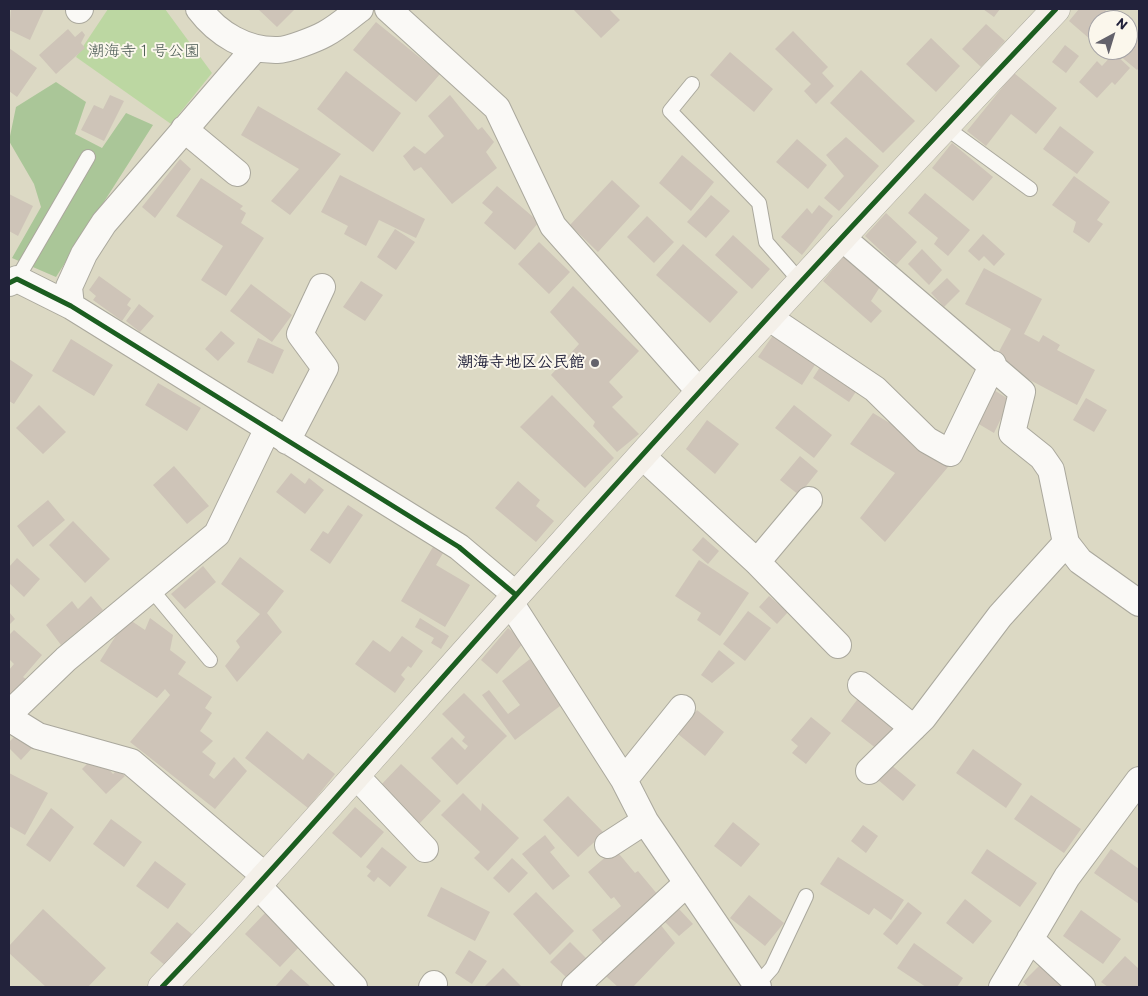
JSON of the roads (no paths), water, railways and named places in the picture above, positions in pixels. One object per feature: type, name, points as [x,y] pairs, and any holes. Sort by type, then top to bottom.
[{"type":"street","points":[[199,9],[210,24],[236,41],[255,48],[280,51],[326,34],[360,9]]},
{"type":"street","points":[[388,9],[497,108],[553,226],[700,392]]},
{"type":"street","points":[[162,987],[262,882],[513,598],[841,237],[1056,9]]},
{"type":"street","points":[[71,306],[69,287],[84,254],[104,223],[255,48]]},
{"type":"street","points":[[184,130],[237,173]]},
{"type":"street","points":[[841,237],[993,364],[1022,392],[1012,433],[1042,457],[1051,470],[1066,543],[1080,561],[1139,603]]},
{"type":"street","points":[[13,281],[71,306],[459,547],[513,598],[624,780],[645,821],[757,986]]},
{"type":"street","points":[[9,714],[66,659],[217,534],[277,434],[325,368],[300,334],[322,287]]},
{"type":"street","points":[[768,317],[875,389],[927,440],[950,453],[993,364]]},
{"type":"street","points":[[642,456],[757,562],[838,645]]},
{"type":"street","points":[[757,562],[809,500]]},
{"type":"street","points":[[869,771],[923,718],[1000,616],[1066,543]]},
{"type":"street","points":[[861,684],[913,728]]},
{"type":"street","points":[[624,780],[682,708]]},
{"type":"street","points":[[9,718],[38,736],[131,762],[262,882],[354,987]]},
{"type":"street","points":[[356,776],[425,849]]},
{"type":"street","points":[[1002,987],[1067,876],[1139,780]]},
{"type":"street","points":[[608,845],[645,821]]},
{"type":"street","points":[[575,987],[686,884]]},
{"type":"street","points":[[1030,939],[1082,987]]},
{"type":"lane","points":[[692,84],[670,111],[759,203],[766,242],[800,282]]},
{"type":"lane","points":[[945,126],[1030,189]]},
{"type":"lane","points":[[13,281],[88,156]]},
{"type":"lane","points":[[151,589],[210,660]]},
{"type":"lane","points":[[757,986],[772,968],[806,896]]},
{"type":"place","name":"潮海寺地区公民館","points":[[595,363]]},
{"type":"park label","name":"潮海寺１号公園","points":[[144,52]]}]
